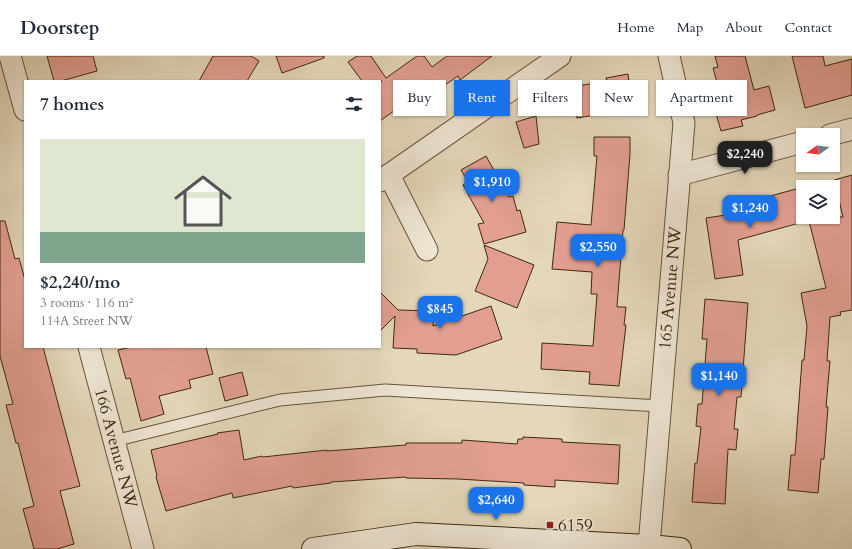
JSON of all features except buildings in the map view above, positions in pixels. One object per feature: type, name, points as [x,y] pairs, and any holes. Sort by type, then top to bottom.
[{"type":"street","points":[[10,56],[24,106]]},
{"type":"street","points":[[427,250],[385,178],[560,56]]},
{"type":"street","name":"165 Avenue NW","points":[[649,546],[684,123],[669,56]]},
{"type":"street","points":[[840,132],[852,129]]},
{"type":"street","points":[[679,175],[796,144]]},
{"type":"street","name":"166 Avenue NW","points":[[89,348],[144,549]]},
{"type":"street","points":[[312,549],[416,534],[649,546],[680,549]]},
{"type":"lane","points":[[114,441],[280,400],[385,390],[660,406]]},
{"type":"place","name":"6159","points":[[550,525]]}]
